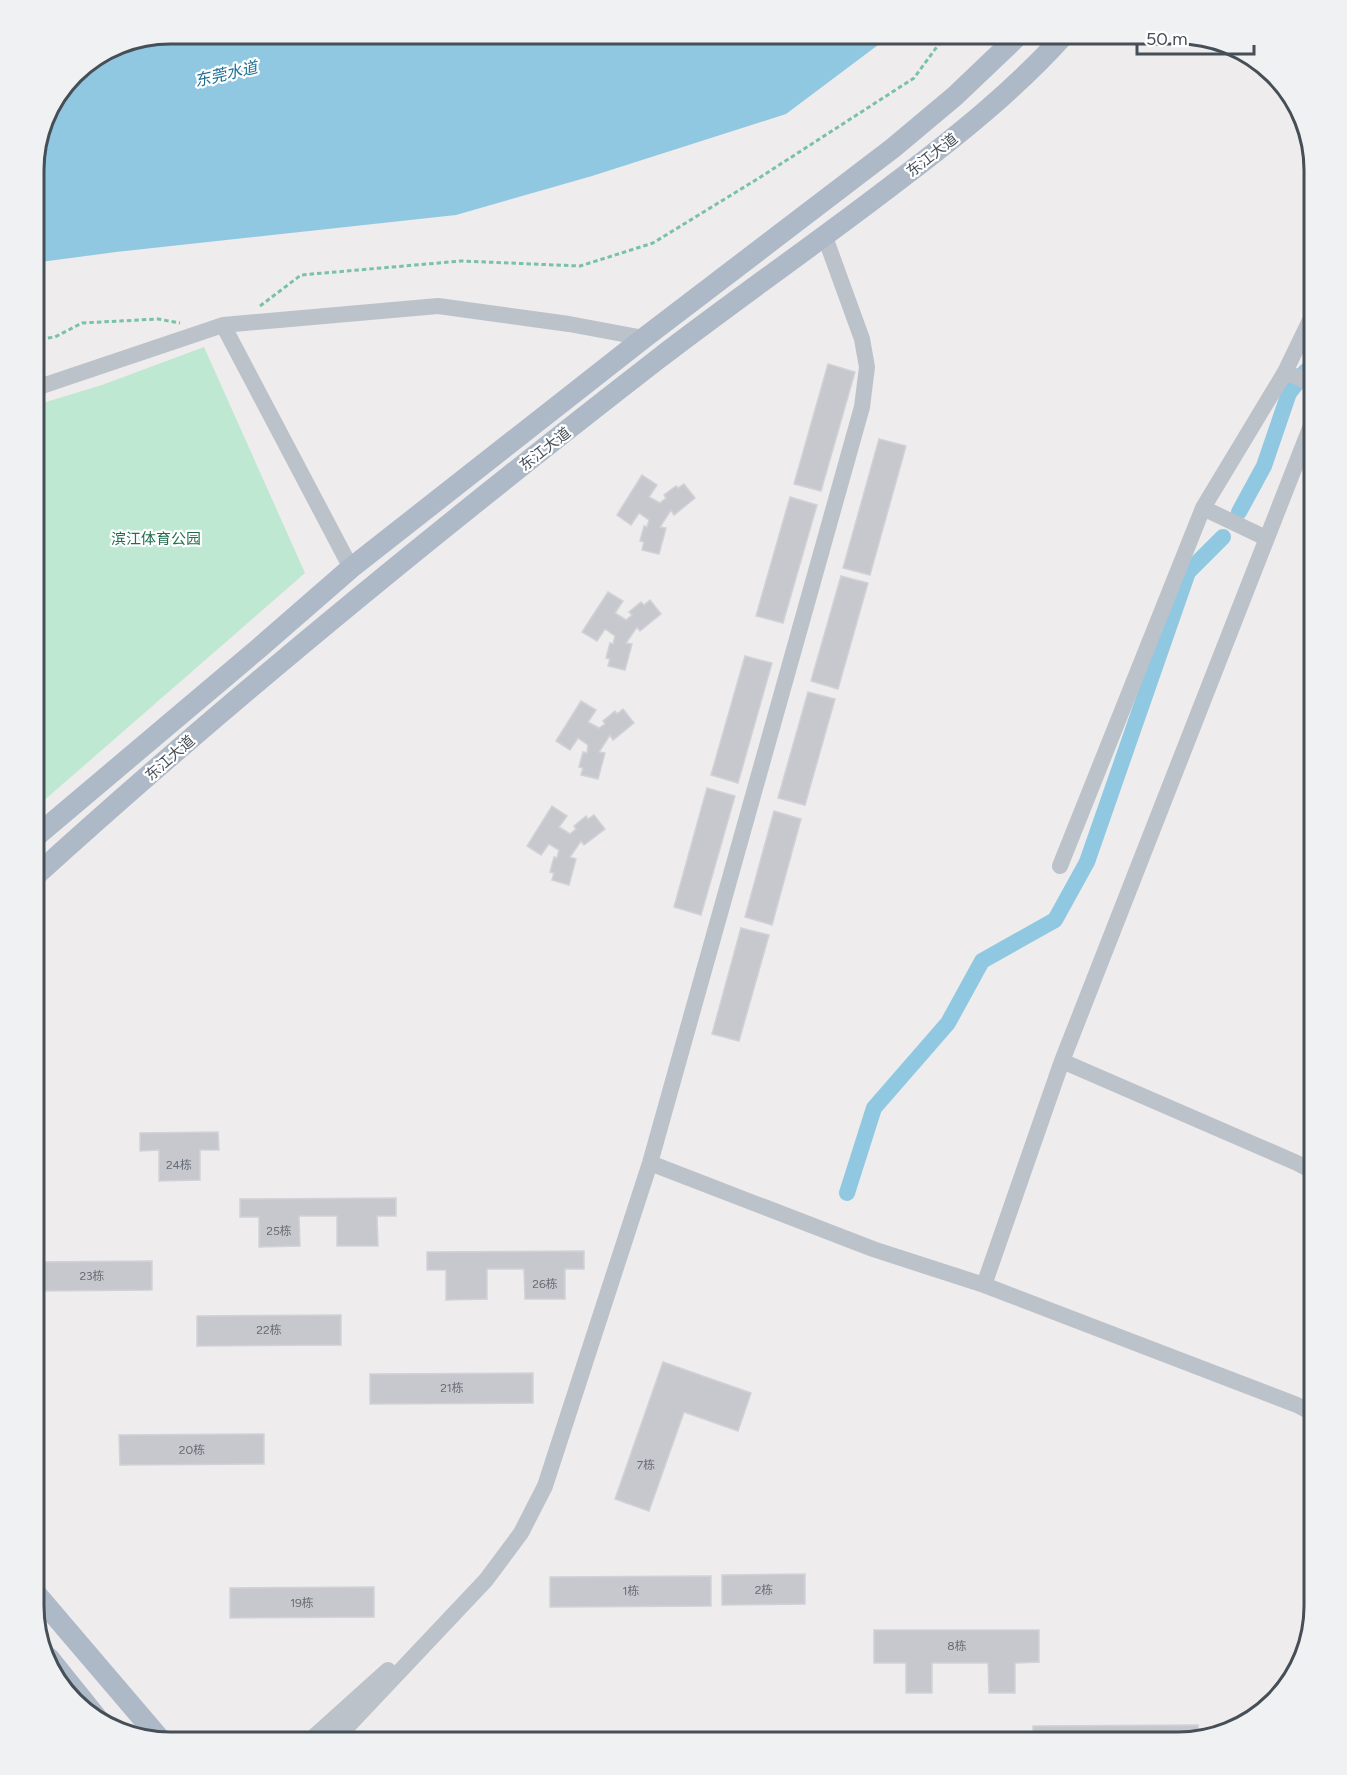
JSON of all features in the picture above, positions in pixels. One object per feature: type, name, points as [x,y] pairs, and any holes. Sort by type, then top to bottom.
[{"type":"main road","name":"东江大道","points":[[44,830],[351,568],[644,338],[893,148],[955,96],[1009,44]]},
{"type":"main road","name":"东江大道","points":[[44,868],[271,671],[405,560],[659,358],[825,237],[977,120],[1040,62],[1056,44]]},
{"type":"main road","points":[[44,1603],[152,1730]]},
{"type":"street","points":[[342,1732],[486,1580],[521,1533],[545,1486],[650,1163],[862,407],[867,367],[862,339],[825,237]]},
{"type":"street","points":[[44,385],[223,325],[438,306],[570,324],[644,338]]},
{"type":"street","points":[[223,325],[351,568]]},
{"type":"street","points":[[1060,866],[1203,508],[1285,372],[1304,333]]},
{"type":"street","points":[[1285,372],[1304,380]]},
{"type":"street","points":[[984,1285],[1062,1061],[1304,443]]},
{"type":"street","points":[[1203,508],[1266,538]]},
{"type":"street","points":[[1062,1061],[1304,1167]]},
{"type":"street","points":[[650,1163],[873,1249],[984,1285],[1304,1409]]},
{"type":"street","points":[[319,1732],[486,1580]]},
{"type":"path","points":[[260,306],[301,275],[461,261],[580,266],[653,243],[914,78],[939,44]]},
{"type":"path","points":[[44,338],[55,337],[82,322],[158,320],[180,322]]},
{"type":"green space","name":"滨江体育公园","points":[[204,347],[305,573],[44,800],[44,403],[102,385]]},
{"type":"water","name":"东莞水道","points":[[161,44],[879,44],[786,114],[592,176],[456,215],[44,262],[44,161],[53,121],[65,99],[80,80],[99,65],[129,50]]},
{"type":"building","points":[[828,364],[855,372],[821,491],[794,484]]},
{"type":"building","points":[[879,439],[906,446],[870,575],[843,568]]},
{"type":"building","points":[[642,475],[657,485],[649,497],[660,503],[666,498],[664,495],[676,486],[678,488],[684,484],[695,498],[674,515],[671,510],[660,527],[666,528],[659,554],[642,550],[644,542],[640,541],[644,526],[647,527],[649,520],[639,513],[631,525],[617,515]]},
{"type":"building","points":[[790,497],[817,505],[783,623],[756,616]]},
{"type":"building","points":[[841,576],[868,583],[838,689],[811,681]]},
{"type":"building","points":[[608,592],[623,601],[615,613],[626,620],[632,615],[629,612],[641,602],[644,605],[650,600],[661,614],[640,631],[637,627],[626,643],[632,644],[625,670],[608,666],[610,659],[606,658],[610,643],[613,644],[615,636],[605,629],[597,641],[582,632]]},
{"type":"building","points":[[745,656],[772,663],[738,783],[711,775]]},
{"type":"building","points":[[808,692],[835,699],[805,805],[778,798]]},
{"type":"building","points":[[581,701],[596,710],[588,722],[599,728],[605,724],[603,721],[615,711],[617,714],[623,709],[634,723],[613,740],[610,735],[599,752],[605,753],[598,779],[581,775],[583,768],[579,767],[583,752],[587,753],[588,745],[578,738],[570,750],[556,741]]},
{"type":"building","points":[[707,788],[735,796],[701,915],[674,907]]},
{"type":"building","points":[[552,806],[567,816],[559,827],[570,834],[576,829],[574,826],[586,816],[588,819],[594,815],[605,829],[584,845],[581,841],[570,857],[576,859],[569,885],[552,880],[554,873],[550,872],[554,857],[557,858],[559,850],[549,844],[541,855],[527,846]]},
{"type":"building","points":[[774,811],[801,819],[772,925],[745,917]]},
{"type":"building","points":[[741,928],[769,935],[739,1041],[712,1034]]},
{"type":"building","points":[[218,1132],[219,1150],[200,1150],[200,1180],[159,1181],[159,1150],[140,1151],[140,1133]]},
{"type":"building","points":[[396,1198],[396,1216],[377,1216],[378,1246],[337,1246],[337,1216],[299,1216],[300,1246],[259,1247],[259,1217],[240,1217],[240,1199]]},
{"type":"building","points":[[584,1251],[584,1269],[565,1269],[565,1299],[525,1299],[524,1269],[487,1269],[487,1299],[446,1300],[446,1270],[427,1270],[427,1252]]},
{"type":"building","points":[[152,1261],[152,1290],[44,1291],[44,1262]]},
{"type":"building","points":[[341,1315],[341,1345],[197,1346],[197,1316]]},
{"type":"building","points":[[663,1362],[751,1393],[738,1431],[684,1412],[649,1511],[615,1499]]},
{"type":"building","points":[[533,1373],[533,1403],[370,1404],[370,1374]]},
{"type":"building","points":[[264,1434],[264,1464],[120,1465],[119,1435]]},
{"type":"building","points":[[805,1574],[805,1604],[722,1605],[722,1575]]},
{"type":"building","points":[[711,1576],[711,1606],[550,1607],[550,1577]]},
{"type":"building","points":[[374,1587],[374,1617],[230,1618],[230,1588]]},
{"type":"building","points":[[874,1630],[1039,1630],[1039,1662],[1015,1663],[1015,1693],[989,1693],[988,1663],[932,1663],[932,1693],[906,1693],[906,1663],[874,1663]]},
{"type":"building","points":[[1198,1725],[1198,1729],[1178,1732],[1033,1732],[1033,1726]]},
{"type":"waterway","points":[[1239,512],[1264,466],[1289,393],[1304,374]]},
{"type":"waterway","points":[[847,1193],[874,1108],[948,1023],[982,961],[1055,920],[1087,862],[1188,572],[1223,537]]}]
